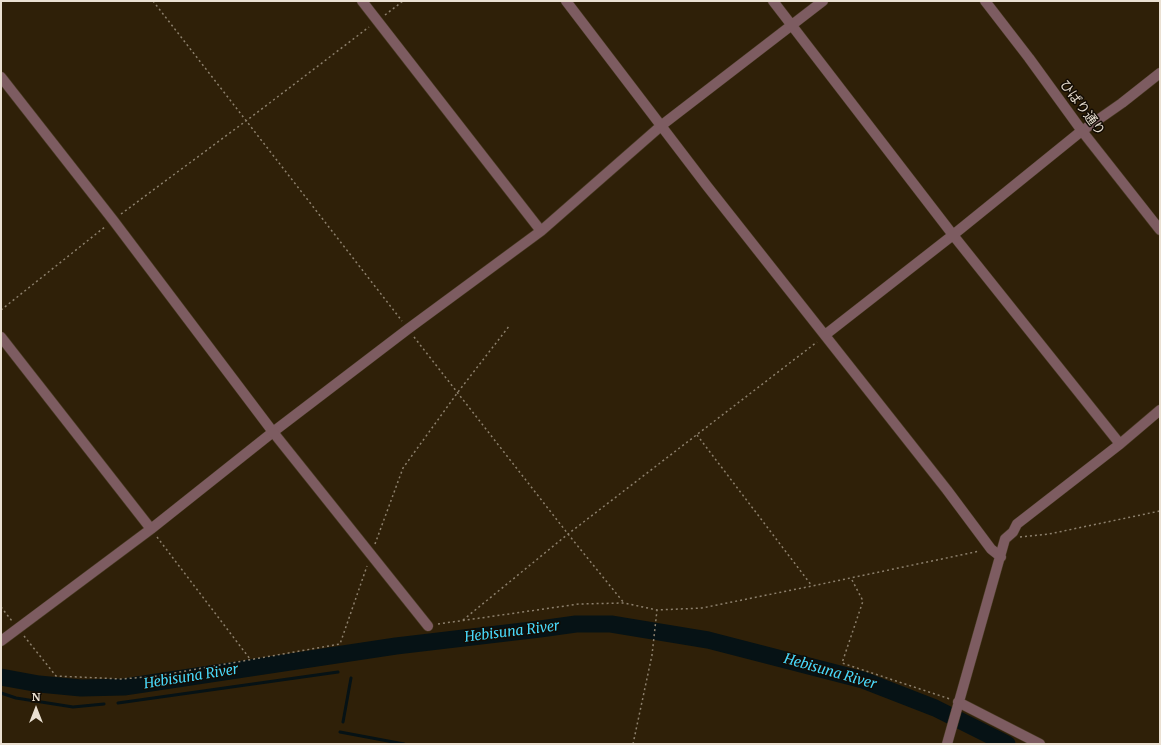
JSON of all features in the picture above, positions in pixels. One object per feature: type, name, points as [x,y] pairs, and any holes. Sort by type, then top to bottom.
[{"type":"street","points":[[362,1],[541,231]]},
{"type":"street","points":[[566,1],[707,186],[947,490],[991,549],[1001,557]]},
{"type":"street","points":[[773,1],[953,235],[1120,444]]},
{"type":"street","points":[[1,641],[151,529],[273,432],[408,329],[541,231],[662,125],[823,1]]},
{"type":"street","name":"ひばり通り","points":[[985,1],[1082,131],[1160,230]]},
{"type":"street","points":[[825,335],[953,235],[1082,131],[1122,103],[1160,73]]},
{"type":"street","points":[[1,77],[113,220],[273,432],[428,626]]},
{"type":"street","points":[[1,337],[151,529]]},
{"type":"street","points":[[947,744],[1005,539],[1013,532],[1017,524],[1120,444],[1160,410]]},
{"type":"street","points":[[960,699],[1040,744]]},
{"type":"path","points":[[153,1],[568,534],[624,602]]},
{"type":"path","points":[[1,310],[113,220],[403,1]]},
{"type":"path","points":[[1,607],[56,676],[122,679],[157,676],[340,644],[403,468],[458,392],[510,325]]},
{"type":"path","points":[[463,620],[568,534],[825,335]]},
{"type":"path","points":[[697,434],[812,586]]},
{"type":"path","points":[[1005,539],[1049,534],[1160,511]]},
{"type":"path","points":[[151,529],[250,659]]},
{"type":"path","points":[[428,626],[579,604],[624,602],[657,610],[702,608],[991,549]]},
{"type":"path","points":[[852,580],[863,601],[842,662],[960,699]]},
{"type":"path","points":[[634,744],[652,654],[657,610]]},
{"type":"waterway","name":"Hebisuna River","points":[[1,677],[39,684],[81,688],[124,687],[396,646],[576,624],[611,624],[708,640],[863,680],[935,708],[1007,744]]},
{"type":"waterway","points":[[118,703],[338,672]]},
{"type":"waterway","points":[[343,722],[351,678]]},
{"type":"waterway","points":[[1,693],[16,698],[73,707],[104,704]]},
{"type":"waterway","points":[[340,732],[404,744]]}]
